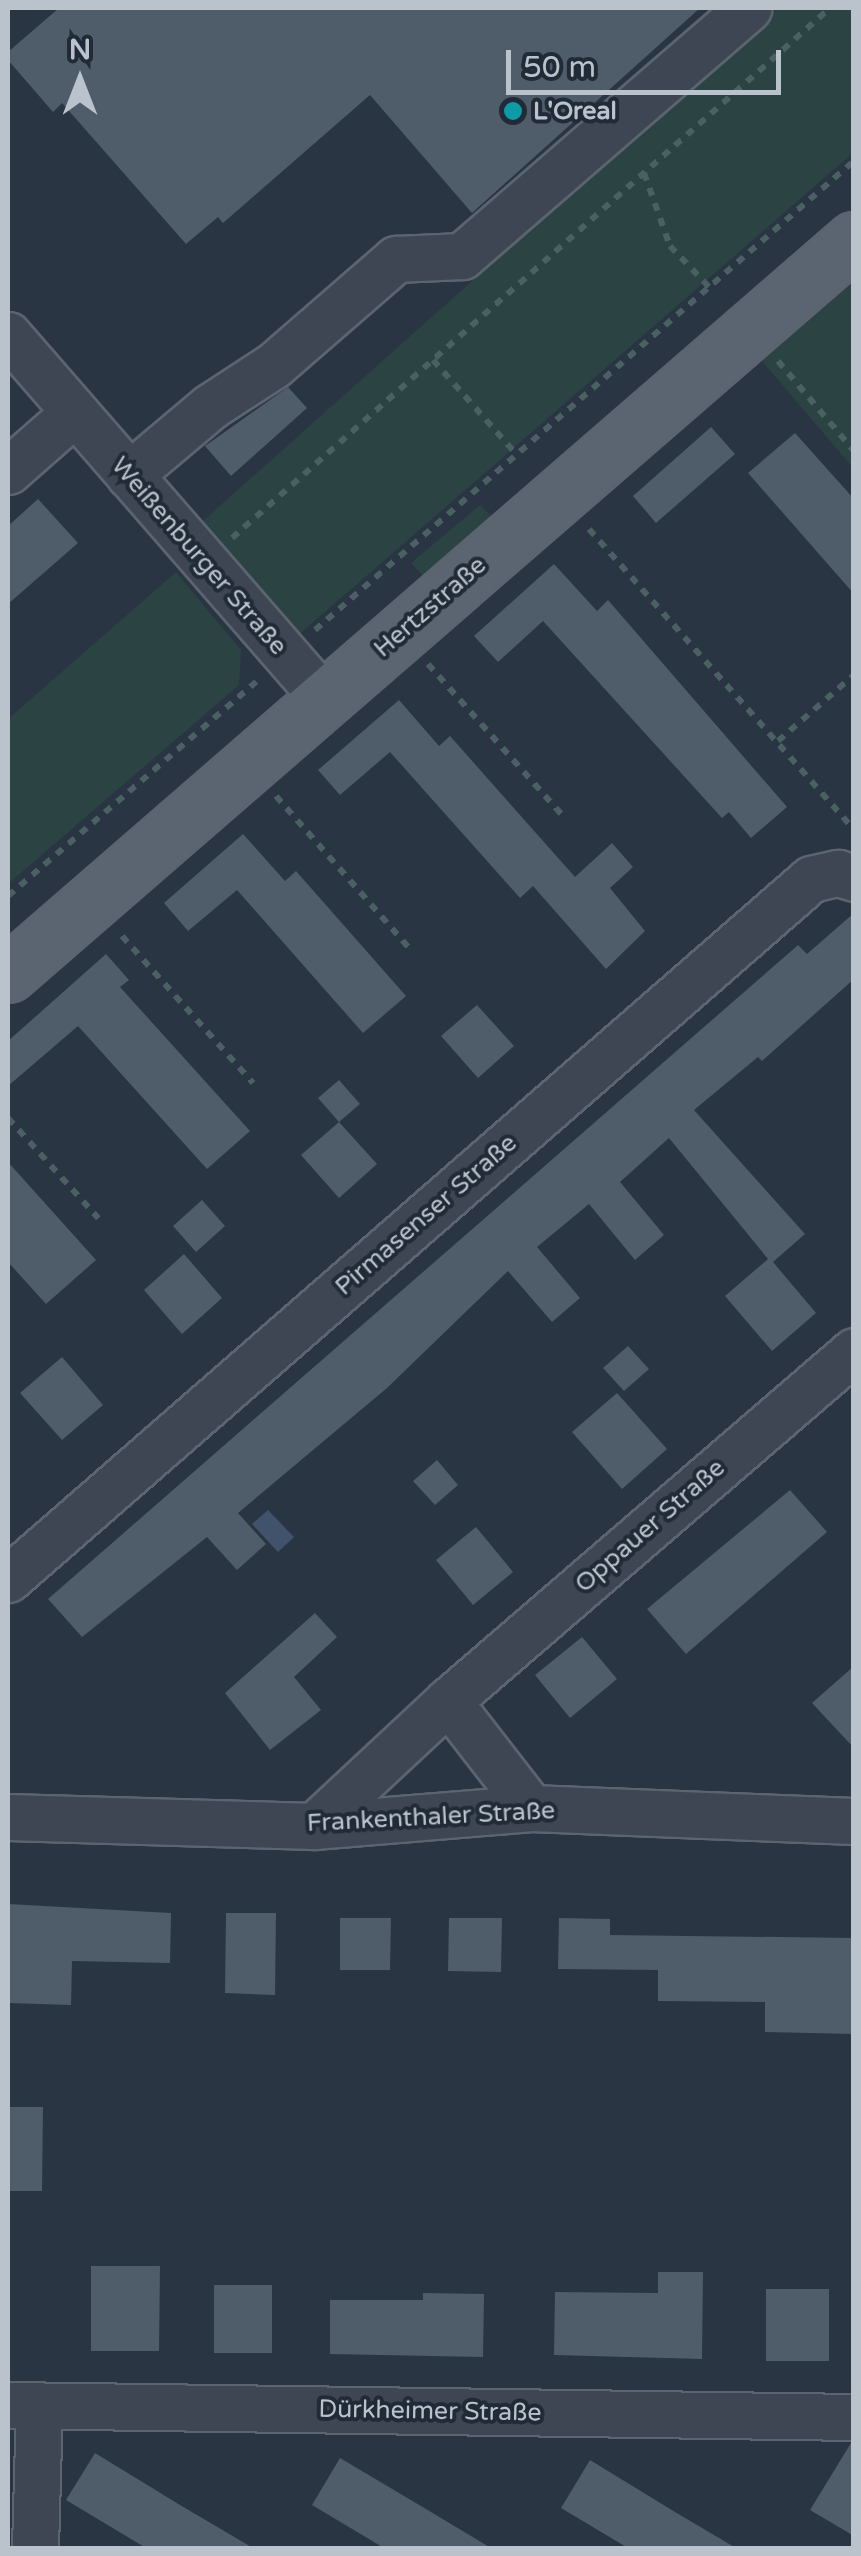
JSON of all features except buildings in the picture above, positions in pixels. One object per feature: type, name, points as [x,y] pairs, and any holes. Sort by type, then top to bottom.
[{"type":"main road","name":"Hertzstraße","points":[[8,974],[854,240]]},
{"type":"street","points":[[129,475],[211,406],[274,364],[396,259],[462,256],[748,8]]},
{"type":"street","name":"Weißenburger Straße","points":[[8,335],[324,699]]},
{"type":"street","points":[[8,471],[74,413]]},
{"type":"street","name":"Pirmasenser Straße","points":[[8,1579],[811,879],[838,873],[854,878]]},
{"type":"street","name":"Oppauer Straße","points":[[314,1826],[448,1701],[854,1351]]},
{"type":"street","points":[[448,1701],[532,1808]]},
{"type":"street","name":"Frankenthaler Straße","points":[[8,1817],[314,1826],[532,1808],[854,1821]]},
{"type":"street","points":[[23,2406],[35,2548]]},
{"type":"street","name":"Dürkheimer Straße","points":[[23,2406],[854,2417]]},
{"type":"path","points":[[205,562],[830,8]]},
{"type":"path","points":[[8,896],[854,162]]},
{"type":"path","points":[[644,173],[670,246],[709,287]]},
{"type":"path","points":[[752,329],[854,451]]},
{"type":"path","points":[[434,360],[516,455]]},
{"type":"path","points":[[559,494],[854,830]]},
{"type":"path","points":[[400,633],[562,815]]},
{"type":"path","points":[[778,741],[854,674]]},
{"type":"path","points":[[249,764],[410,950]]},
{"type":"path","points":[[91,901],[253,1083]]},
{"type":"path","points":[[8,1118],[98,1218]]},
{"type":"green space","points":[[778,8],[853,8],[853,153],[295,638],[195,528]]},
{"type":"green space","points":[[853,281],[853,468],[762,361]]},
{"type":"green space","points":[[480,505],[492,517],[490,526],[426,579],[411,563]]},
{"type":"green space","points":[[176,572],[241,650],[239,685],[8,884],[8,719]]},
{"type":"water","points":[[268,1510],[294,1537],[278,1552],[252,1524]]},
{"type":"place","name":"L'Oreal","points":[[513,111]]}]
